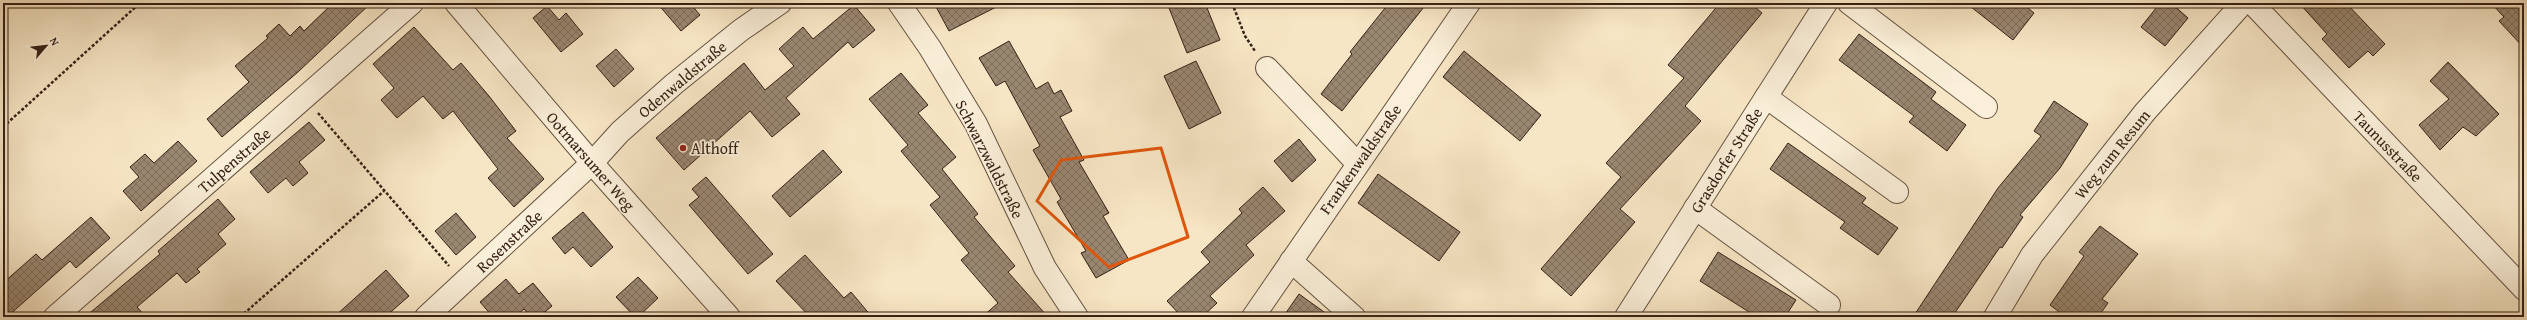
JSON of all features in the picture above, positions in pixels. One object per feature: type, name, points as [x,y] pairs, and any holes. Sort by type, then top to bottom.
[{"type":"street","name":"Tulpenstraße","points":[[55,317],[412,3]]},
{"type":"street","name":"Ootmarsumer Weg","points":[[456,3],[592,163],[729,317]]},
{"type":"street","name":"Odenwaldstraße","points":[[592,163],[620,132],[674,84],[741,30],[780,3]]},
{"type":"street","name":"Schwarzwaldstraße","points":[[899,3],[930,48],[976,124],[1045,268],[1077,317]]},
{"type":"street","name":"Frankenwaldstraße","points":[[1253,317],[1357,163],[1469,3]]},
{"type":"street","name":"Grasdorfer Straße","points":[[1626,317],[1826,3]]},
{"type":"street","points":[[1849,3],[1986,107]]},
{"type":"street","name":"Weg zum Resum","points":[[1995,317],[2032,255],[2145,112],[2243,3]]},
{"type":"street","name":"Taunusstraße","points":[[2252,3],[2524,289]]},
{"type":"street","points":[[1267,68],[1357,163]]},
{"type":"street","points":[[1766,97],[1897,192]]},
{"type":"street","name":"Rosenstraße","points":[[426,317],[592,163]]},
{"type":"street","points":[[1695,208],[1829,305]]},
{"type":"street","points":[[1291,261],[1354,317]]},
{"type":"path","points":[[3,127],[140,3]]},
{"type":"path","points":[[1232,3],[1245,36],[1267,68]]},
{"type":"path","points":[[305,98],[464,283]]},
{"type":"path","points":[[240,317],[384,191]]},
{"type":"highlighted area","points":[[1161,148],[1188,237],[1109,267],[1037,201],[1061,160]]},
{"type":"building","points":[[333,3],[371,3],[298,72],[222,137],[207,119],[249,82],[235,66],[268,38],[266,36],[279,24],[290,36],[300,26],[304,31]]},
{"type":"building","points":[[657,3],[690,3],[700,15],[681,31]]},
{"type":"building","points":[[934,3],[1004,3],[949,31]]},
{"type":"building","points":[[1167,3],[1205,3],[1220,40],[1187,53]]},
{"type":"building","points":[[1389,3],[1427,3],[1342,111],[1321,94],[1352,54],[1350,52]]},
{"type":"building","points":[[1720,3],[1750,3],[1762,13],[1685,106],[1701,121],[1620,209],[1635,222],[1571,296],[1541,269],[1621,177],[1606,163],[1684,78],[1668,65]]},
{"type":"building","points":[[1966,3],[2022,3],[2034,13],[2013,40]]},
{"type":"building","points":[[2160,3],[2171,3],[2188,18],[2165,46],[2141,27]]},
{"type":"building","points":[[2299,3],[2346,3],[2385,44],[2373,56],[2368,51],[2349,68],[2322,39],[2327,34]]},
{"type":"building","points":[[2491,3],[2524,3],[2524,48],[2499,21],[2504,17]]},
{"type":"building","points":[[854,5],[875,30],[853,48],[848,42],[786,98],[800,114],[772,137],[750,111],[684,170],[656,138],[744,63],[765,90],[794,66],[779,49],[803,27],[813,39]]},
{"type":"building","points":[[547,6],[559,20],[566,13],[583,34],[561,52],[533,18]]},
{"type":"building","points":[[414,27],[453,70],[461,63],[516,131],[507,138],[544,179],[514,207],[488,178],[498,169],[453,111],[443,119],[423,96],[397,118],[381,100],[394,88],[373,64]]},
{"type":"building","points":[[1859,34],[1936,92],[1931,99],[1966,125],[1947,151],[1909,122],[1914,116],[1839,60]]},
{"type":"building","points":[[1009,41],[1036,89],[1048,82],[1054,94],[1061,90],[1072,111],[1060,117],[1084,160],[1079,162],[1109,213],[1103,216],[1129,260],[1096,278],[1081,253],[1086,251],[1057,202],[1061,199],[1033,150],[1040,146],[1005,81],[996,86],[979,58]]},
{"type":"building","points":[[616,49],[634,69],[614,87],[596,66]]},
{"type":"building","points":[[1464,51],[1541,115],[1520,141],[1443,77]]},
{"type":"building","points":[[1196,61],[1221,113],[1189,129],[1164,76]]},
{"type":"building","points":[[2448,62],[2499,114],[2476,136],[2463,127],[2440,150],[2419,125],[2449,99],[2430,81]]},
{"type":"building","points":[[901,73],[928,105],[918,113],[956,157],[942,169],[978,214],[974,217],[1015,266],[1008,272],[1048,317],[982,317],[998,303],[961,260],[969,253],[930,205],[940,197],[901,151],[908,145],[869,99]]},
{"type":"building","points":[[2054,101],[2088,124],[2060,168],[2020,215],[2023,217],[2002,248],[2000,247],[1952,317],[1913,317],[1998,188],[2041,136],[2034,131]]},
{"type":"building","points":[[309,122],[325,140],[299,162],[308,173],[293,186],[286,178],[268,193],[250,172]]},
{"type":"building","points":[[1299,139],[1316,160],[1292,182],[1274,161]]},
{"type":"building","points":[[178,141],[197,161],[141,211],[123,191],[139,177],[130,167],[145,154],[154,163]]},
{"type":"building","points":[[1788,143],[1866,198],[1862,203],[1898,228],[1878,255],[1840,228],[1845,222],[1770,169]]},
{"type":"building","points":[[823,150],[842,172],[790,217],[772,196]]},
{"type":"building","points":[[1378,174],[1460,232],[1439,261],[1358,203]]},
{"type":"building","points":[[706,177],[773,254],[748,274],[689,205],[699,197],[692,189]]},
{"type":"building","points":[[1263,187],[1285,211],[1246,245],[1254,255],[1210,296],[1217,303],[1202,317],[1182,317],[1167,301],[1210,262],[1201,252],[1242,213],[1239,209]]},
{"type":"building","points":[[218,199],[235,219],[218,234],[226,244],[197,269],[200,272],[186,283],[177,273],[137,307],[146,317],[85,317],[160,254],[158,251]]},
{"type":"building","points":[[583,212],[613,247],[591,267],[573,247],[565,254],[552,238]]},
{"type":"building","points":[[456,213],[476,237],[456,255],[435,231]]},
{"type":"building","points":[[91,217],[110,238],[76,268],[70,261],[7,317],[3,317],[3,283],[36,254],[42,260]]},
{"type":"building","points":[[2100,226],[2138,254],[2102,299],[2108,303],[2098,317],[2066,317],[2050,305],[2084,256],[2079,252]]},
{"type":"building","points":[[1718,252],[1796,300],[1785,317],[1757,317],[1700,281]]},
{"type":"building","points":[[805,255],[844,298],[851,292],[872,317],[810,317],[776,281]]},
{"type":"building","points":[[386,270],[409,296],[385,317],[334,317]]},
{"type":"building","points":[[638,277],[658,298],[638,317],[635,317],[616,297]]},
{"type":"building","points":[[506,279],[519,294],[533,283],[552,306],[539,317],[531,317],[524,309],[514,317],[493,317],[480,302]]},
{"type":"building","points":[[1299,294],[1331,317],[1283,317]]},
{"type":"place","name":"Althoff","points":[[683,148]]}]
